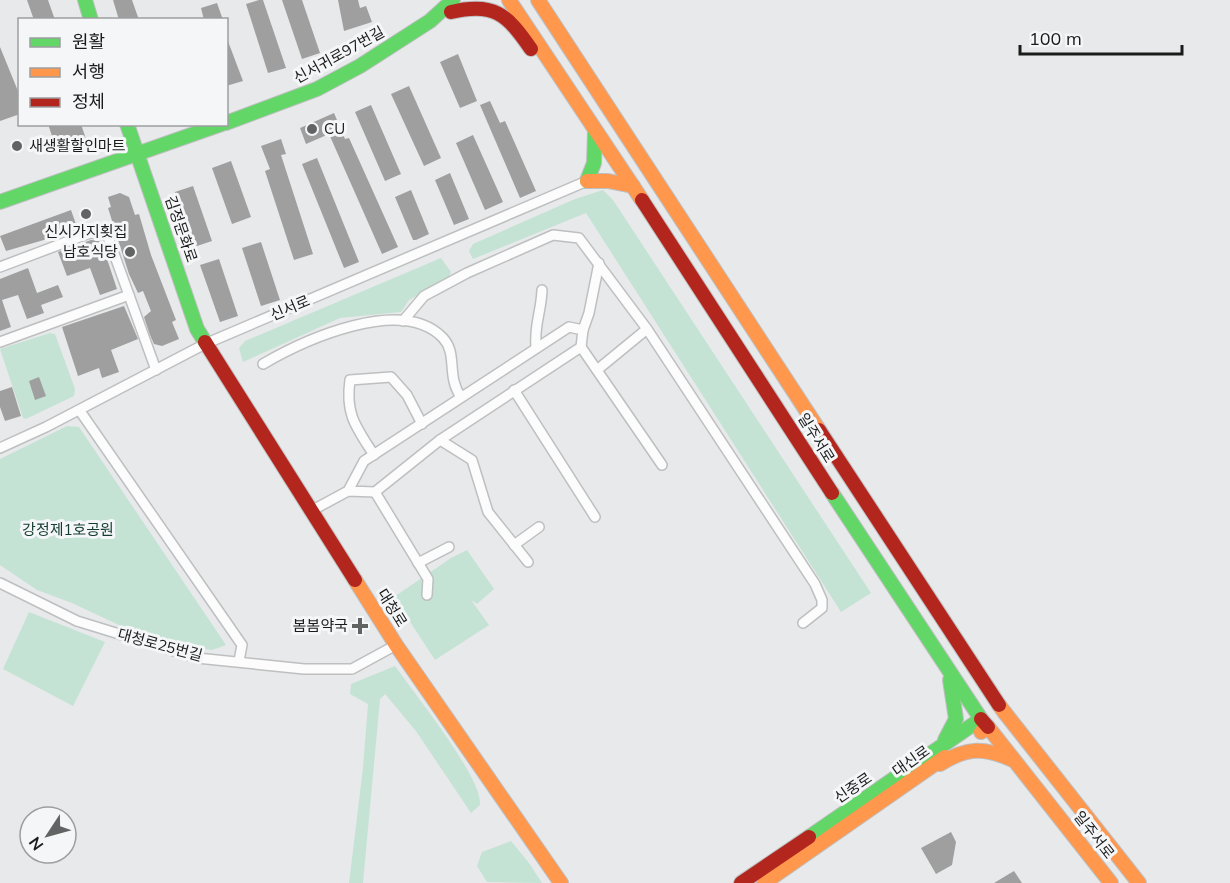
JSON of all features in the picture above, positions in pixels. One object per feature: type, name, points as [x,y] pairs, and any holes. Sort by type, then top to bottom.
[{"type":"main road","points":[[85,0],[90,18]]},
{"type":"main road","name":"신서귀로97번길","points":[[228,122],[317,89],[360,66],[430,21],[450,5],[471,0]]},
{"type":"main road","name":"일주서로","points":[[509,0],[948,669],[985,723],[1111,883]]},
{"type":"main road","name":"일주서로","points":[[538,0],[1002,709],[1139,883]]},
{"type":"main road","points":[[450,5],[488,6],[504,16],[523,37],[535,56],[554,67]]},
{"type":"main road","name":"김정문화로","points":[[128,126],[197,329],[205,344]]},
{"type":"main road","points":[[0,202],[216,126]]},
{"type":"main road","points":[[595,129],[594,168],[587,181],[608,181],[633,186]]},
{"type":"main road","name":"대청로","points":[[205,344],[396,645],[437,707],[513,809],[561,883]]},
{"type":"main road","points":[[948,669],[958,710],[957,722],[946,739],[930,750],[928,763],[937,766],[960,751],[970,748],[993,751],[1015,761]]},
{"type":"main road","name":"신중로","points":[[741,883],[928,763],[985,723]]},
{"type":"main road","name":"대신로","points":[[764,883],[928,763]]},
{"type":"street","name":"신서로","points":[[0,448],[80,411],[205,344],[587,181]]},
{"type":"street","points":[[0,267],[90,233],[103,234],[112,244],[156,370]]},
{"type":"street","points":[[403,321],[424,296],[467,273],[553,235],[579,238],[647,329],[815,584],[822,600],[822,609],[803,623]]},
{"type":"street","points":[[599,263],[581,347],[662,465]]},
{"type":"street","points":[[536,348],[534,326],[541,306],[542,290]]},
{"type":"street","points":[[0,342],[129,295]]},
{"type":"street","points":[[263,364],[294,346],[338,330],[390,320],[416,322],[444,339],[451,351],[451,378],[461,398]]},
{"type":"street","points":[[348,491],[364,461],[569,327],[583,330]]},
{"type":"street","points":[[597,370],[647,329]]},
{"type":"street","points":[[311,511],[348,491],[375,492],[440,440],[581,347]]},
{"type":"street","points":[[374,455],[354,424],[347,402],[350,380],[391,377],[407,394],[422,424]]},
{"type":"street","points":[[514,390],[595,517]]},
{"type":"street","points":[[80,411],[242,645],[239,661]]},
{"type":"street","points":[[440,440],[472,460],[488,512],[528,562]]},
{"type":"street","points":[[375,492],[428,579],[427,595]]},
{"type":"street","points":[[514,545],[539,527]]},
{"type":"street","points":[[418,563],[448,547]]},
{"type":"street","name":"대청로25번길","points":[[0,583],[77,621],[153,647],[197,658],[304,669],[352,669],[396,645]]},
{"type":"green space","points":[[603,190],[613,200],[871,593],[841,612],[586,213],[473,259],[469,251],[473,244],[575,199]]},
{"type":"green space","points":[[441,258],[451,272],[448,278],[409,300],[401,312],[340,318],[243,362],[239,348],[245,341]]},
{"type":"green space","points":[[50,333],[55,334],[75,389],[74,396],[26,419],[23,418],[0,349]]},
{"type":"green space","name":"강정제1호공원","points":[[67,426],[79,427],[226,645],[212,650],[155,642],[72,603],[37,590],[0,565],[0,459]]},
{"type":"green space","points":[[467,550],[494,589],[477,604],[471,600],[489,625],[435,660],[394,597],[451,558]]},
{"type":"green space","points":[[29,612],[105,642],[73,706],[3,669]]},
{"type":"green space","points":[[395,666],[459,756],[478,792],[480,805],[471,813],[416,731],[385,694],[380,699],[363,883],[349,883],[368,704],[350,694],[351,684]]},
{"type":"green space","points":[[511,841],[542,883],[487,882],[477,866],[482,852]]},
{"type":"building","points":[[27,0],[48,0],[54,18],[33,18]]},
{"type":"building","points":[[113,0],[132,0],[138,18],[118,18]]},
{"type":"building","points":[[263,0],[286,68],[268,73],[246,4]]},
{"type":"building","points":[[282,0],[302,0],[320,53],[302,59]]},
{"type":"building","points":[[338,0],[358,0],[360,8],[366,6],[372,22],[344,31]]},
{"type":"building","points":[[217,3],[222,18],[204,18],[201,8]]},
{"type":"building","points":[[228,41],[243,81],[228,85]]},
{"type":"building","points":[[0,47],[18,91],[18,115],[0,121]]},
{"type":"building","points":[[458,54],[477,101],[460,108],[440,62]]},
{"type":"building","points":[[409,86],[441,158],[424,166],[391,94]]},
{"type":"building","points":[[490,101],[500,123],[505,121],[536,191],[520,198],[480,105]]},
{"type":"building","points":[[371,105],[401,174],[385,181],[355,112]]},
{"type":"building","points":[[334,113],[345,139],[349,138],[398,247],[382,254],[329,134],[306,144],[300,128]]},
{"type":"building","points":[[49,126],[82,126],[86,139],[47,153],[42,139],[52,136]]},
{"type":"building","points":[[473,135],[503,202],[485,210],[456,143]]},
{"type":"building","points":[[281,139],[286,154],[281,155],[313,254],[294,260],[265,171],[270,169],[261,146]]},
{"type":"building","points":[[317,158],[359,262],[344,268],[302,164]]},
{"type":"building","points":[[231,161],[251,217],[232,224],[212,168]]},
{"type":"building","points":[[450,173],[469,219],[454,225],[435,180]]},
{"type":"building","points":[[193,186],[212,241],[194,247],[175,192]]},
{"type":"building","points":[[411,190],[429,234],[416,240],[413,240],[395,197]]},
{"type":"building","points":[[120,193],[129,197],[135,215],[139,214],[151,255],[176,320],[172,322],[179,339],[162,346],[154,344],[150,335],[144,317],[151,311],[143,291],[138,293],[129,274],[108,208],[111,207],[108,197]]},
{"type":"building","points":[[71,210],[78,230],[6,251],[0,236]]},
{"type":"building","points":[[91,240],[101,241],[117,289],[100,295],[90,268],[67,276],[58,252]]},
{"type":"building","points":[[261,242],[280,300],[261,306],[242,248]]},
{"type":"building","points":[[219,259],[238,316],[220,322],[200,265]]},
{"type":"building","points":[[28,268],[37,293],[58,285],[63,297],[41,305],[44,313],[27,319],[18,295],[2,300],[11,327],[0,331],[0,279]]},
{"type":"building","points":[[124,306],[138,339],[111,350],[119,372],[102,378],[99,368],[78,376],[62,327]]},
{"type":"building","points":[[39,377],[46,396],[35,400],[29,381]]},
{"type":"building","points":[[12,387],[21,416],[5,421],[0,407],[0,391]]},
{"type":"building","points":[[951,832],[956,842],[952,865],[936,874],[921,848]]},
{"type":"building","points":[[1014,871],[1022,883],[994,883]]},
{"type":"traffic: fast","points":[[85,0],[90,18]]},
{"type":"traffic: fast","points":[[228,122],[317,89],[360,66],[430,21],[453,0]]},
{"type":"traffic: fast","points":[[128,126],[197,329],[205,342]]},
{"type":"traffic: fast","points":[[0,202],[216,126]]},
{"type":"traffic: fast","points":[[587,181],[594,163],[595,131]]},
{"type":"traffic: fast","points":[[809,837],[981,719],[832,493]]},
{"type":"traffic: fast","points":[[945,740],[956,719],[950,680]]},
{"type":"traffic: slow","points":[[509,0],[642,200]]},
{"type":"traffic: slow","points":[[538,0],[819,430]]},
{"type":"traffic: slow","points":[[587,181],[608,181],[633,186]]},
{"type":"traffic: slow","points":[[355,580],[396,645],[561,883]]},
{"type":"traffic: slow","points":[[999,705],[1005,713]]},
{"type":"traffic: slow","points":[[1005,713],[1139,883]]},
{"type":"traffic: slow","points":[[981,732],[988,727],[1111,883]]},
{"type":"traffic: slow","points":[[940,764],[959,754],[976,751],[993,753],[1013,760]]},
{"type":"traffic: slow","points":[[764,883],[945,757]]},
{"type":"traffic: jam","points":[[451,12],[478,9],[498,14],[514,27],[531,49]]},
{"type":"traffic: jam","points":[[642,200],[832,493]]},
{"type":"traffic: jam","points":[[205,342],[355,580]]},
{"type":"traffic: jam","points":[[819,430],[999,705]]},
{"type":"traffic: jam","points":[[981,719],[988,727]]},
{"type":"traffic: jam","points":[[741,883],[809,837]]},
{"type":"place","name":"CU","points":[[312,129]]},
{"type":"place","name":"새생활할인마트","points":[[17,146]]},
{"type":"place","name":"신시가지횟집","points":[[86,214]]},
{"type":"place","name":"남호식당","points":[[130,252]]},
{"type":"place","name":"봄봄약국","points":[[360,626]]}]
